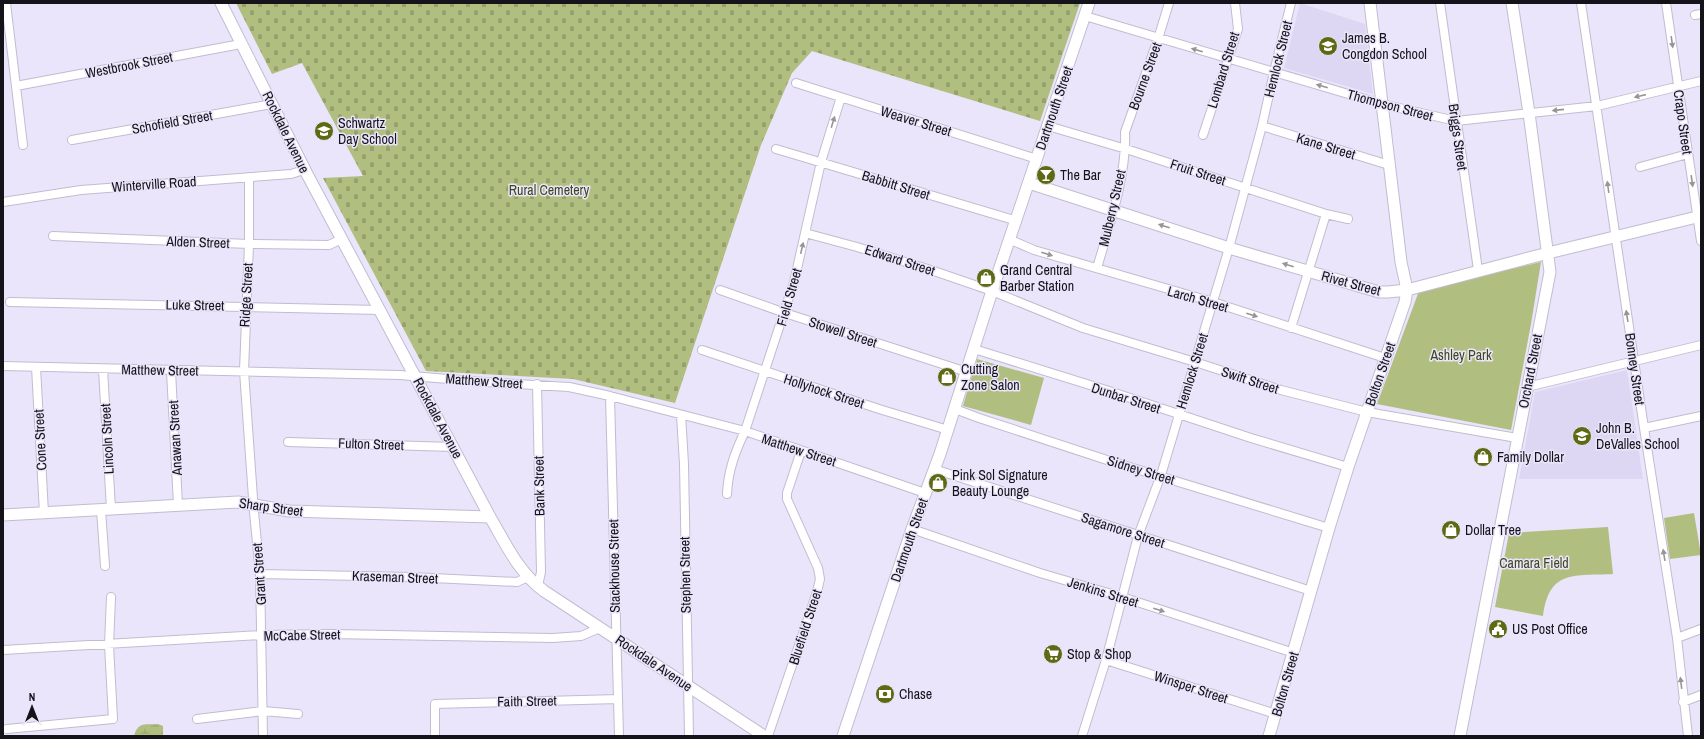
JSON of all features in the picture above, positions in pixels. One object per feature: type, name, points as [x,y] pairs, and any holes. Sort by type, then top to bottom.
[{"type":"street","points":[[6,3],[23,145]]},
{"type":"street","name":"Rockdale Avenue","points":[[221,3],[304,170],[416,376],[490,517],[528,578],[616,639],[764,736]]},
{"type":"street","name":"Dartmouth Street","points":[[843,736],[912,529],[948,430],[992,291],[1011,240],[1089,3]]},
{"type":"street","name":"Bourne Street","points":[[1126,149],[1125,132],[1158,39],[1169,3]]},
{"type":"street","name":"Lombard Street","points":[[1203,136],[1227,58],[1238,29],[1235,3]]},
{"type":"street","name":"Hemlock Street","points":[[1082,736],[1106,660],[1138,536],[1161,475],[1229,248],[1262,126],[1291,3]]},
{"type":"street","name":"Bolton Street","points":[[1269,736],[1329,528],[1385,358],[1401,316],[1407,290],[1401,262],[1370,3]]},
{"type":"street","name":"Briggs Street","points":[[1440,3],[1478,270]]},
{"type":"street","name":"Orchard Street","points":[[1460,736],[1550,272],[1529,113],[1512,3]]},
{"type":"street","name":"Bonney Street","points":[[1581,3],[1644,428],[1677,638],[1688,736]]},
{"type":"street","name":"Crapo Street","points":[[1666,3],[1688,154],[1699,217],[1701,241]]},
{"type":"street","name":"Thompson Street","points":[[1085,16],[1158,39],[1382,104],[1456,122],[1597,106],[1701,81]]},
{"type":"street","name":"Westbrook Street","points":[[16,86],[241,44]]},
{"type":"street","name":"Weaver Street","points":[[796,83],[1037,159]]},
{"type":"street","name":"Field Street","points":[[727,494],[728,476],[736,449],[745,431],[794,282],[821,162],[841,97]]},
{"type":"street","name":"Schofield Street","points":[[72,140],[272,104]]},
{"type":"street","name":"Fruit Street","points":[[1048,126],[1126,149],[1326,214],[1348,219]]},
{"type":"street","name":"Kane Street","points":[[1262,126],[1389,164]]},
{"type":"street","name":"Babbitt Street","points":[[776,149],[1017,221]]},
{"type":"street","name":"Mulberry Street","points":[[1097,268],[1114,210],[1126,149]]},
{"type":"street","points":[[1640,167],[1688,154]]},
{"type":"street","name":"Winterville Road","points":[[3,202],[81,190],[291,174],[304,170]]},
{"type":"street","name":"Ridge Street","points":[[247,412],[244,371],[245,306],[249,244],[249,177]]},
{"type":"street","name":"Rivet Street","points":[[1029,183],[1229,248],[1380,292],[1407,290],[1548,252],[1699,217]]},
{"type":"street","points":[[1291,328],[1326,214]]},
{"type":"street","name":"Edward Street","points":[[805,233],[932,270],[992,291]]},
{"type":"street","name":"Alden Street","points":[[53,236],[249,244],[329,245],[342,239]]},
{"type":"street","name":"Larch Street","points":[[1011,240],[1034,250],[1213,302],[1385,358]]},
{"type":"street","name":"Stowell Street","points":[[720,290],[785,313],[967,372]]},
{"type":"street","name":"Swift Street","points":[[992,291],[1083,328],[1281,390],[1367,412],[1517,438]]},
{"type":"street","name":"Luke Street","points":[[10,302],[380,310]]},
{"type":"street","points":[[1527,387],[1701,345]]},
{"type":"street","name":"Dunbar Street","points":[[974,349],[1348,468]]},
{"type":"street","name":"Hollyhock Street","points":[[702,350],[764,372],[948,430]]},
{"type":"street","name":"Matthew Street","points":[[3,366],[416,376],[568,387],[610,396],[745,431],[925,493]]},
{"type":"street","name":"Cone Street","points":[[36,367],[44,513]]},
{"type":"street","name":"Lincoln Street","points":[[103,369],[106,509],[105,566]]},
{"type":"street","name":"Anawan Street","points":[[171,370],[178,505]]},
{"type":"street","name":"Bank Street","points":[[537,384],[541,572],[538,586]]},
{"type":"street","name":"Stackhouse Street","points":[[610,396],[619,736]]},
{"type":"street","name":"Sidney Street","points":[[955,409],[1035,437],[1329,528]]},
{"type":"street","name":"Grant Street","points":[[247,412],[253,504],[260,574],[263,736]]},
{"type":"street","name":"Stephen Street","points":[[681,415],[684,464],[689,736]]},
{"type":"street","points":[[1644,428],[1701,416]]},
{"type":"street","name":"Fulton Street","points":[[288,442],[453,446]]},
{"type":"street","name":"Bluefield Street","points":[[768,736],[820,580],[818,568],[787,499],[787,493],[801,450]]},
{"type":"street","name":"Sagamore Street","points":[[934,469],[1311,591]]},
{"type":"street","name":"Sharp Street","points":[[3,515],[238,502],[289,511],[490,517]]},
{"type":"street","name":"Jenkins Street","points":[[912,529],[1040,573],[1122,597],[1294,653]]},
{"type":"street","name":"Kraseman Street","points":[[260,574],[405,577],[517,582],[528,578]]},
{"type":"street","points":[[7,729],[113,719],[109,645],[111,597]]},
{"type":"street","name":"McCabe Street","points":[[3,650],[262,635],[332,634],[552,638],[581,636],[600,628]]},
{"type":"street","points":[[1677,638],[1701,629]]},
{"type":"street","name":"Winsper Street","points":[[1106,660],[1276,714]]},
{"type":"street","points":[[1683,702],[1701,695]]},
{"type":"street","name":"Faith Street","points":[[435,736],[435,704],[618,699]]},
{"type":"street","points":[[197,719],[263,711],[298,714]]},
{"type":"shaded area","name":"James B. Congdon School","points":[[1300,3],[1365,24],[1373,94],[1284,68]]},
{"type":"shaded area","name":"John B. DeValles School","points":[[1627,370],[1643,479],[1519,479],[1535,392]]},
{"type":"green space","name":"Rural Cemetery","points":[[236,3],[1080,3],[1040,121],[812,51],[792,73],[761,145],[675,403],[573,379],[426,371],[323,178],[363,176],[302,63],[272,74]]},
{"type":"green space","name":"Ashley Park","points":[[1541,262],[1511,430],[1377,404],[1419,291]]},
{"type":"green space","points":[[977,359],[1044,378],[1031,425],[963,406]]},
{"type":"green space","points":[[1694,513],[1701,555],[1670,559],[1664,518]]},
{"type":"green space","name":"Camara Field","points":[[1608,527],[1613,574],[1587,575],[1566,578],[1551,590],[1546,601],[1543,616],[1495,607],[1509,533]]},
{"type":"green space","points":[[146,724],[158,724],[163,726],[163,736],[134,736],[140,726]]},
{"type":"place","name":"James B. Congdon School","points":[[1328,46]]},
{"type":"place","name":"Schwartz Day School","points":[[324,131]]},
{"type":"place","name":"The Bar","points":[[1046,175]]},
{"type":"place","name":"Grand Central Barber Station","points":[[986,278]]},
{"type":"place","name":"Cutting Zone Salon","points":[[947,377]]},
{"type":"place","name":"John B. DeValles School","points":[[1582,436]]},
{"type":"place","name":"Family Dollar","points":[[1483,457]]},
{"type":"place","name":"Pink Sol Signature Beauty Lounge","points":[[938,483]]},
{"type":"place","name":"Dollar Tree","points":[[1451,530]]},
{"type":"place","name":"US Post Office","points":[[1498,629]]},
{"type":"place","name":"Stop & Shop","points":[[1053,654]]},
{"type":"place","name":"Chase","points":[[885,694]]}]
